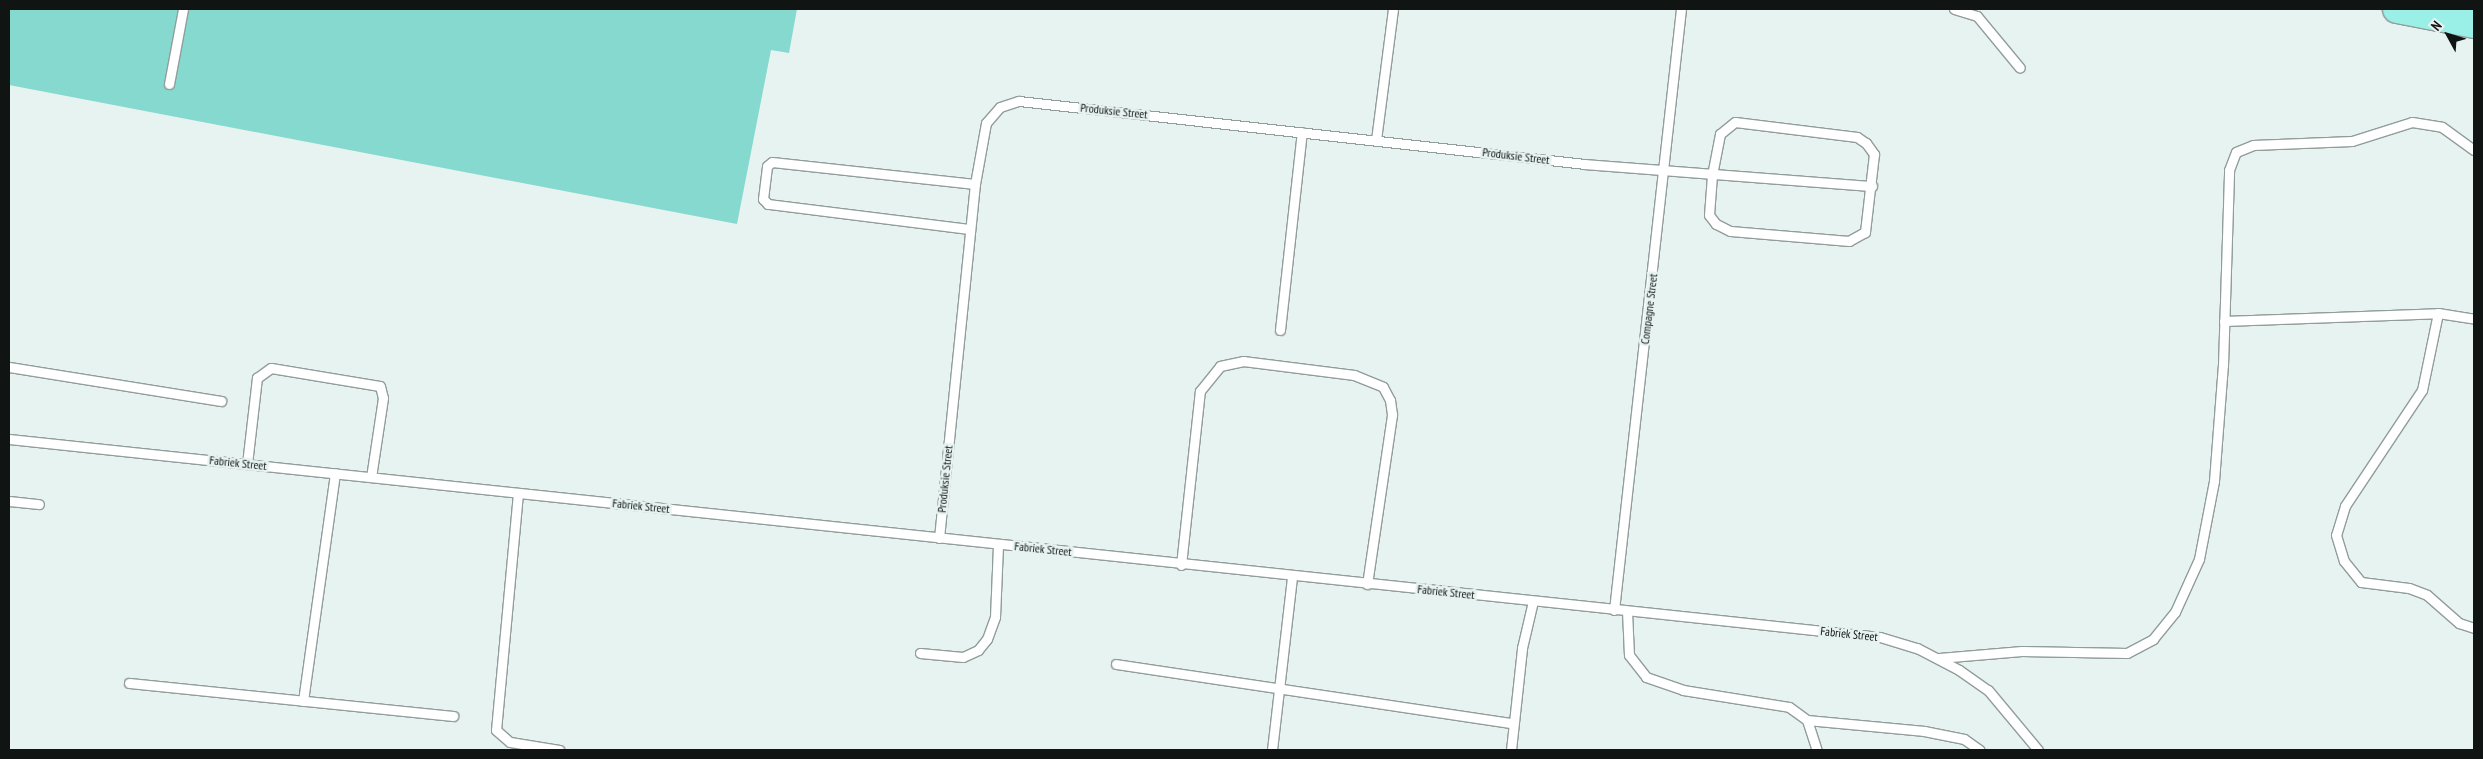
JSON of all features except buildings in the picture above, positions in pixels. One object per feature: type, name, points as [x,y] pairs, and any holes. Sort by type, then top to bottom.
[{"type":"main road","points":[[2397,9],[2474,24]]},
{"type":"lane","points":[[169,84],[183,9]]},
{"type":"lane","points":[[1376,140],[1392,9]]},
{"type":"lane","name":"Compagne Street","points":[[1614,610],[1665,168],[1681,9]]},
{"type":"lane","points":[[1954,9],[1977,16],[2020,68]]},
{"type":"lane","name":"Produksie Street","points":[[939,538],[975,184],[986,123],[1000,107],[1019,100],[1585,164],[1665,168],[1712,175],[1872,186]]},
{"type":"lane","points":[[1735,122],[1857,137],[1874,154],[1869,227],[1849,241],[1720,227],[1710,215],[1712,175],[1720,134],[1735,122]]},
{"type":"lane","points":[[1939,658],[2022,651],[2118,654],[2143,646],[2166,625],[2196,567],[2214,481],[2224,321],[2228,170],[2240,149],[2352,141],[2412,122],[2442,127],[2474,150]]},
{"type":"lane","points":[[1280,330],[1302,132]]},
{"type":"lane","points":[[969,229],[768,204],[763,199],[767,166],[772,162],[975,184]]},
{"type":"lane","points":[[2224,321],[2438,313],[2474,319]]},
{"type":"lane","points":[[2438,313],[2422,390],[2345,506],[2336,535],[2344,561],[2361,582],[2409,588],[2427,595],[2459,623],[2474,628]]},
{"type":"lane","points":[[1182,565],[1200,391],[1220,366],[1243,361],[1354,375],[1382,387],[1390,400],[1392,415],[1367,584]]},
{"type":"lane","points":[[9,367],[221,401]]},
{"type":"lane","points":[[247,464],[257,378],[271,368],[380,386],[382,398],[371,477]]},
{"type":"lane","name":"Fabriek Street","points":[[9,439],[1182,565],[1880,637],[1939,658],[1988,690],[2038,750]]},
{"type":"lane","points":[[303,701],[336,473]]},
{"type":"lane","points":[[518,493],[496,730],[510,742],[559,750]]},
{"type":"lane","points":[[9,500],[39,504]]},
{"type":"lane","points":[[920,654],[963,657],[987,639],[995,617],[998,544]]},
{"type":"lane","points":[[1272,750],[1277,686],[1292,576]]},
{"type":"lane","points":[[1511,750],[1513,723],[1533,601]]},
{"type":"lane","points":[[1627,611],[1629,655],[1646,677],[1674,688],[1789,707],[1807,720],[1924,731],[1964,739],[1980,750]]},
{"type":"lane","points":[[1116,664],[1277,686],[1513,723]]},
{"type":"lane","points":[[129,683],[452,716]]},
{"type":"lane","points":[[1807,720],[1817,750]]},
{"type":"shaded area","points":[[9,9],[797,9],[789,53],[771,50],[737,224],[9,85]]}]
